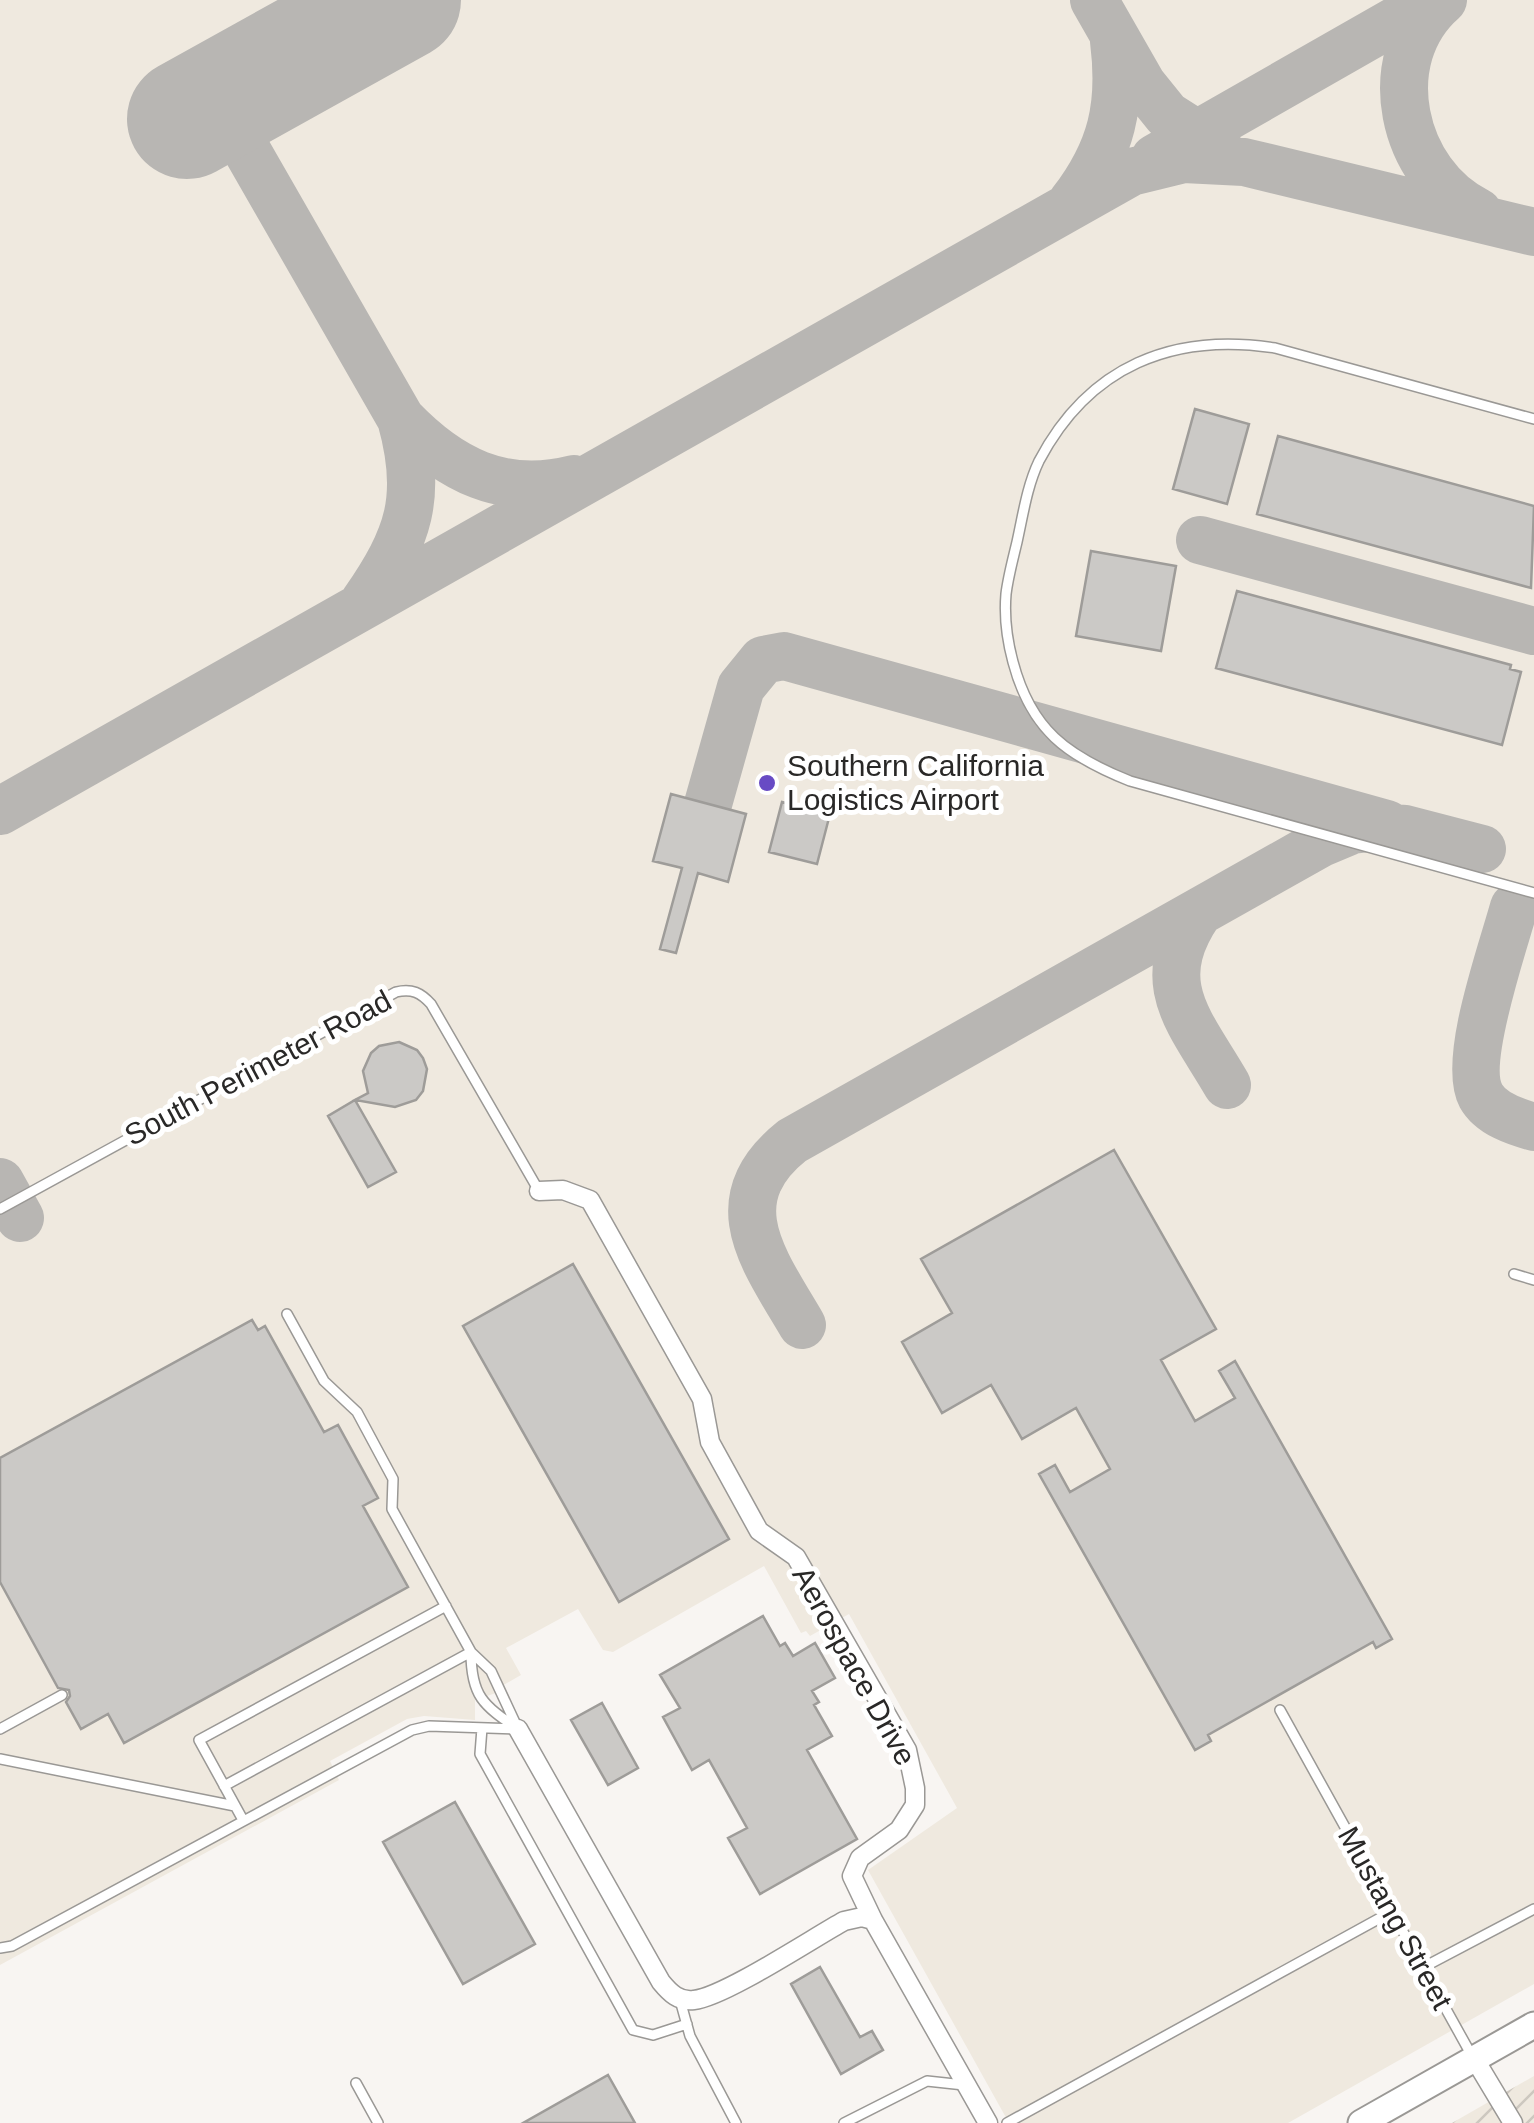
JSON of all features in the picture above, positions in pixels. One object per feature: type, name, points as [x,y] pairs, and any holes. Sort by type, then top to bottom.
[{"type":"street","name":"Aerospace Drive","points":[[539,1191],[563,1190],[590,1200],[702,1399],[710,1442],[760,1531],[796,1557],[906,1750],[912,1768],[914,1805],[899,1830],[860,1858],[852,1876],[988,2123]]},
{"type":"street","points":[[518,1729],[661,1982],[680,2000],[692,2001],[718,1992],[844,1921],[862,1917],[873,1920]]},
{"type":"street","points":[[1361,2123],[1534,2025]]},
{"type":"street","name":"Mustang Street","points":[[1474,2058],[1513,2123]]},
{"type":"lane","points":[[1534,419],[1259,346],[1204,343],[1141,360],[1085,398],[1039,462],[1029,488],[1006,592],[1005,623],[1022,694],[1043,728],[1066,749],[1100,769],[1534,893]]},
{"type":"lane","name":"South Perimeter Road","points":[[0,1208],[407,989],[422,994],[431,1004],[539,1191]]},
{"type":"lane","points":[[1514,1274],[1534,1280]]},
{"type":"lane","points":[[287,1314],[324,1382],[356,1412],[393,1479],[392,1509],[471,1652],[491,1671],[518,1729]]},
{"type":"lane","points":[[243,1820],[200,1740],[446,1606]]},
{"type":"lane","points":[[471,1652],[471,1681],[486,1707],[518,1729]]},
{"type":"lane","points":[[224,1786],[471,1652]]},
{"type":"lane","points":[[0,1729],[62,1695]]},
{"type":"lane","name":"Mustang Street","points":[[1280,1710],[1474,2058]]},
{"type":"lane","points":[[0,1948],[12,1946],[412,1730],[429,1726],[518,1729]]},
{"type":"lane","points":[[482,1728],[480,1754],[633,2030],[653,2035],[687,2024]]},
{"type":"lane","points":[[0,1759],[235,1806]]},
{"type":"lane","points":[[1422,1968],[1534,1910]]},
{"type":"lane","points":[[1008,2123],[1392,1912]]},
{"type":"lane","points":[[680,2000],[690,2036],[736,2123]]},
{"type":"lane","points":[[844,2123],[927,2081],[967,2086]]},
{"type":"lane","points":[[356,2082],[378,2123]]},
{"type":"shaded area","name":"Southern California Logistics Airport","points":[[0,0],[1534,0],[1534,1984],[1288,2123],[1009,2123],[868,1870],[957,1808],[849,1614],[810,1636],[806,1631],[801,1633],[764,1566],[613,1652],[603,1650],[578,1609],[506,1648],[521,1675],[495,1690],[496,1693],[475,1700],[475,1720],[424,1716],[407,1719],[330,1761],[339,1780],[0,1965]]},
{"type":"shaded area","points":[[1534,2076],[1534,2123],[1452,2123]]},
{"type":"building","points":[[1195,409],[1249,424],[1227,504],[1173,489]]},
{"type":"building","points":[[1278,436],[1534,506],[1531,588],[1257,514]]},
{"type":"building","points":[[1091,551],[1176,566],[1161,651],[1076,636]]},
{"type":"building","points":[[1237,591],[1511,665],[1510,669],[1521,672],[1502,745],[1216,668]]},
{"type":"building","points":[[671,794],[746,814],[728,882],[698,873],[676,953],[660,949],[682,868],[653,861]]},
{"type":"building","points":[[782,802],[830,814],[817,864],[769,852]]},
{"type":"building","points":[[399,1042],[417,1050],[423,1058],[427,1069],[423,1091],[416,1100],[395,1107],[355,1100],[368,1093],[363,1071],[371,1053],[379,1046]]},
{"type":"building","points":[[355,1100],[396,1172],[368,1187],[328,1116]]},
{"type":"building","points":[[1114,1150],[1216,1329],[1161,1360],[1195,1421],[1235,1398],[1219,1371],[1235,1361],[1392,1639],[1376,1648],[1373,1642],[1208,1735],[1211,1741],[1195,1750],[1039,1474],[1055,1465],[1070,1492],[1110,1469],[1076,1408],[1022,1439],[991,1385],[942,1413],[902,1342],[952,1313],[921,1259]]},
{"type":"building","points":[[573,1264],[729,1539],[619,1602],[463,1326]]},
{"type":"building","points":[[252,1320],[258,1330],[265,1326],[324,1432],[338,1425],[378,1498],[363,1506],[408,1587],[124,1743],[108,1714],[81,1729],[66,1702],[69,1690],[58,1688],[0,1582],[0,1458]]},
{"type":"building","points":[[763,1616],[780,1646],[785,1643],[793,1656],[815,1643],[835,1678],[812,1691],[819,1702],[814,1705],[832,1736],[807,1750],[857,1839],[760,1894],[728,1838],[747,1828],[709,1760],[692,1770],[663,1717],[680,1708],[660,1675]]},
{"type":"building","points":[[602,1703],[638,1768],[608,1785],[571,1720]]},
{"type":"building","points":[[455,1802],[535,1944],[463,1984],[383,1842]]},
{"type":"building","points":[[820,1967],[860,2037],[872,2031],[883,2050],[841,2074],[791,1984]]},
{"type":"building","points":[[608,2075],[635,2123],[523,2123]]},
{"type":"taxiway","points":[[1094,0],[1142,84],[1167,115],[1219,148]]},
{"type":"taxiway","points":[[1155,158],[1432,0]]},
{"type":"taxiway","points":[[1443,0],[1422,25],[1409,53],[1404,83],[1406,114],[1431,172],[1452,195],[1478,212]]},
{"type":"taxiway","points":[[1072,202],[1097,164],[1111,126],[1116,86],[1114,41]]},
{"type":"taxiway","points":[[219,102],[401,419],[439,452],[479,475],[524,484],[574,479]]},
{"type":"taxiway","points":[[0,811],[1131,172],[1184,159],[1244,162],[1534,232]]},
{"type":"taxiway","points":[[364,602],[392,557],[408,515],[411,471],[401,419]]},
{"type":"taxiway","points":[[1200,540],[1534,631]]},
{"type":"taxiway","points":[[708,804],[741,687],[763,660],[784,656],[1387,824]]},
{"type":"taxiway","points":[[802,1325],[762,1254],[752,1208],[757,1186],[769,1163],[792,1141],[1321,843],[1352,830],[1379,827],[1405,829],[1482,849]]},
{"type":"taxiway","points":[[1514,907],[1480,1032],[1477,1080],[1481,1096],[1491,1108],[1534,1127]]},
{"type":"taxiway","points":[[1199,912],[1185,937],[1177,982],[1189,1021],[1227,1085]]},
{"type":"taxiway","points":[[0,1182],[20,1218]]},
{"type":"runway","points":[[187,119],[401,0]]},
{"type":"place","name":"Southern California Logistics Airport","points":[[767,783]]}]
